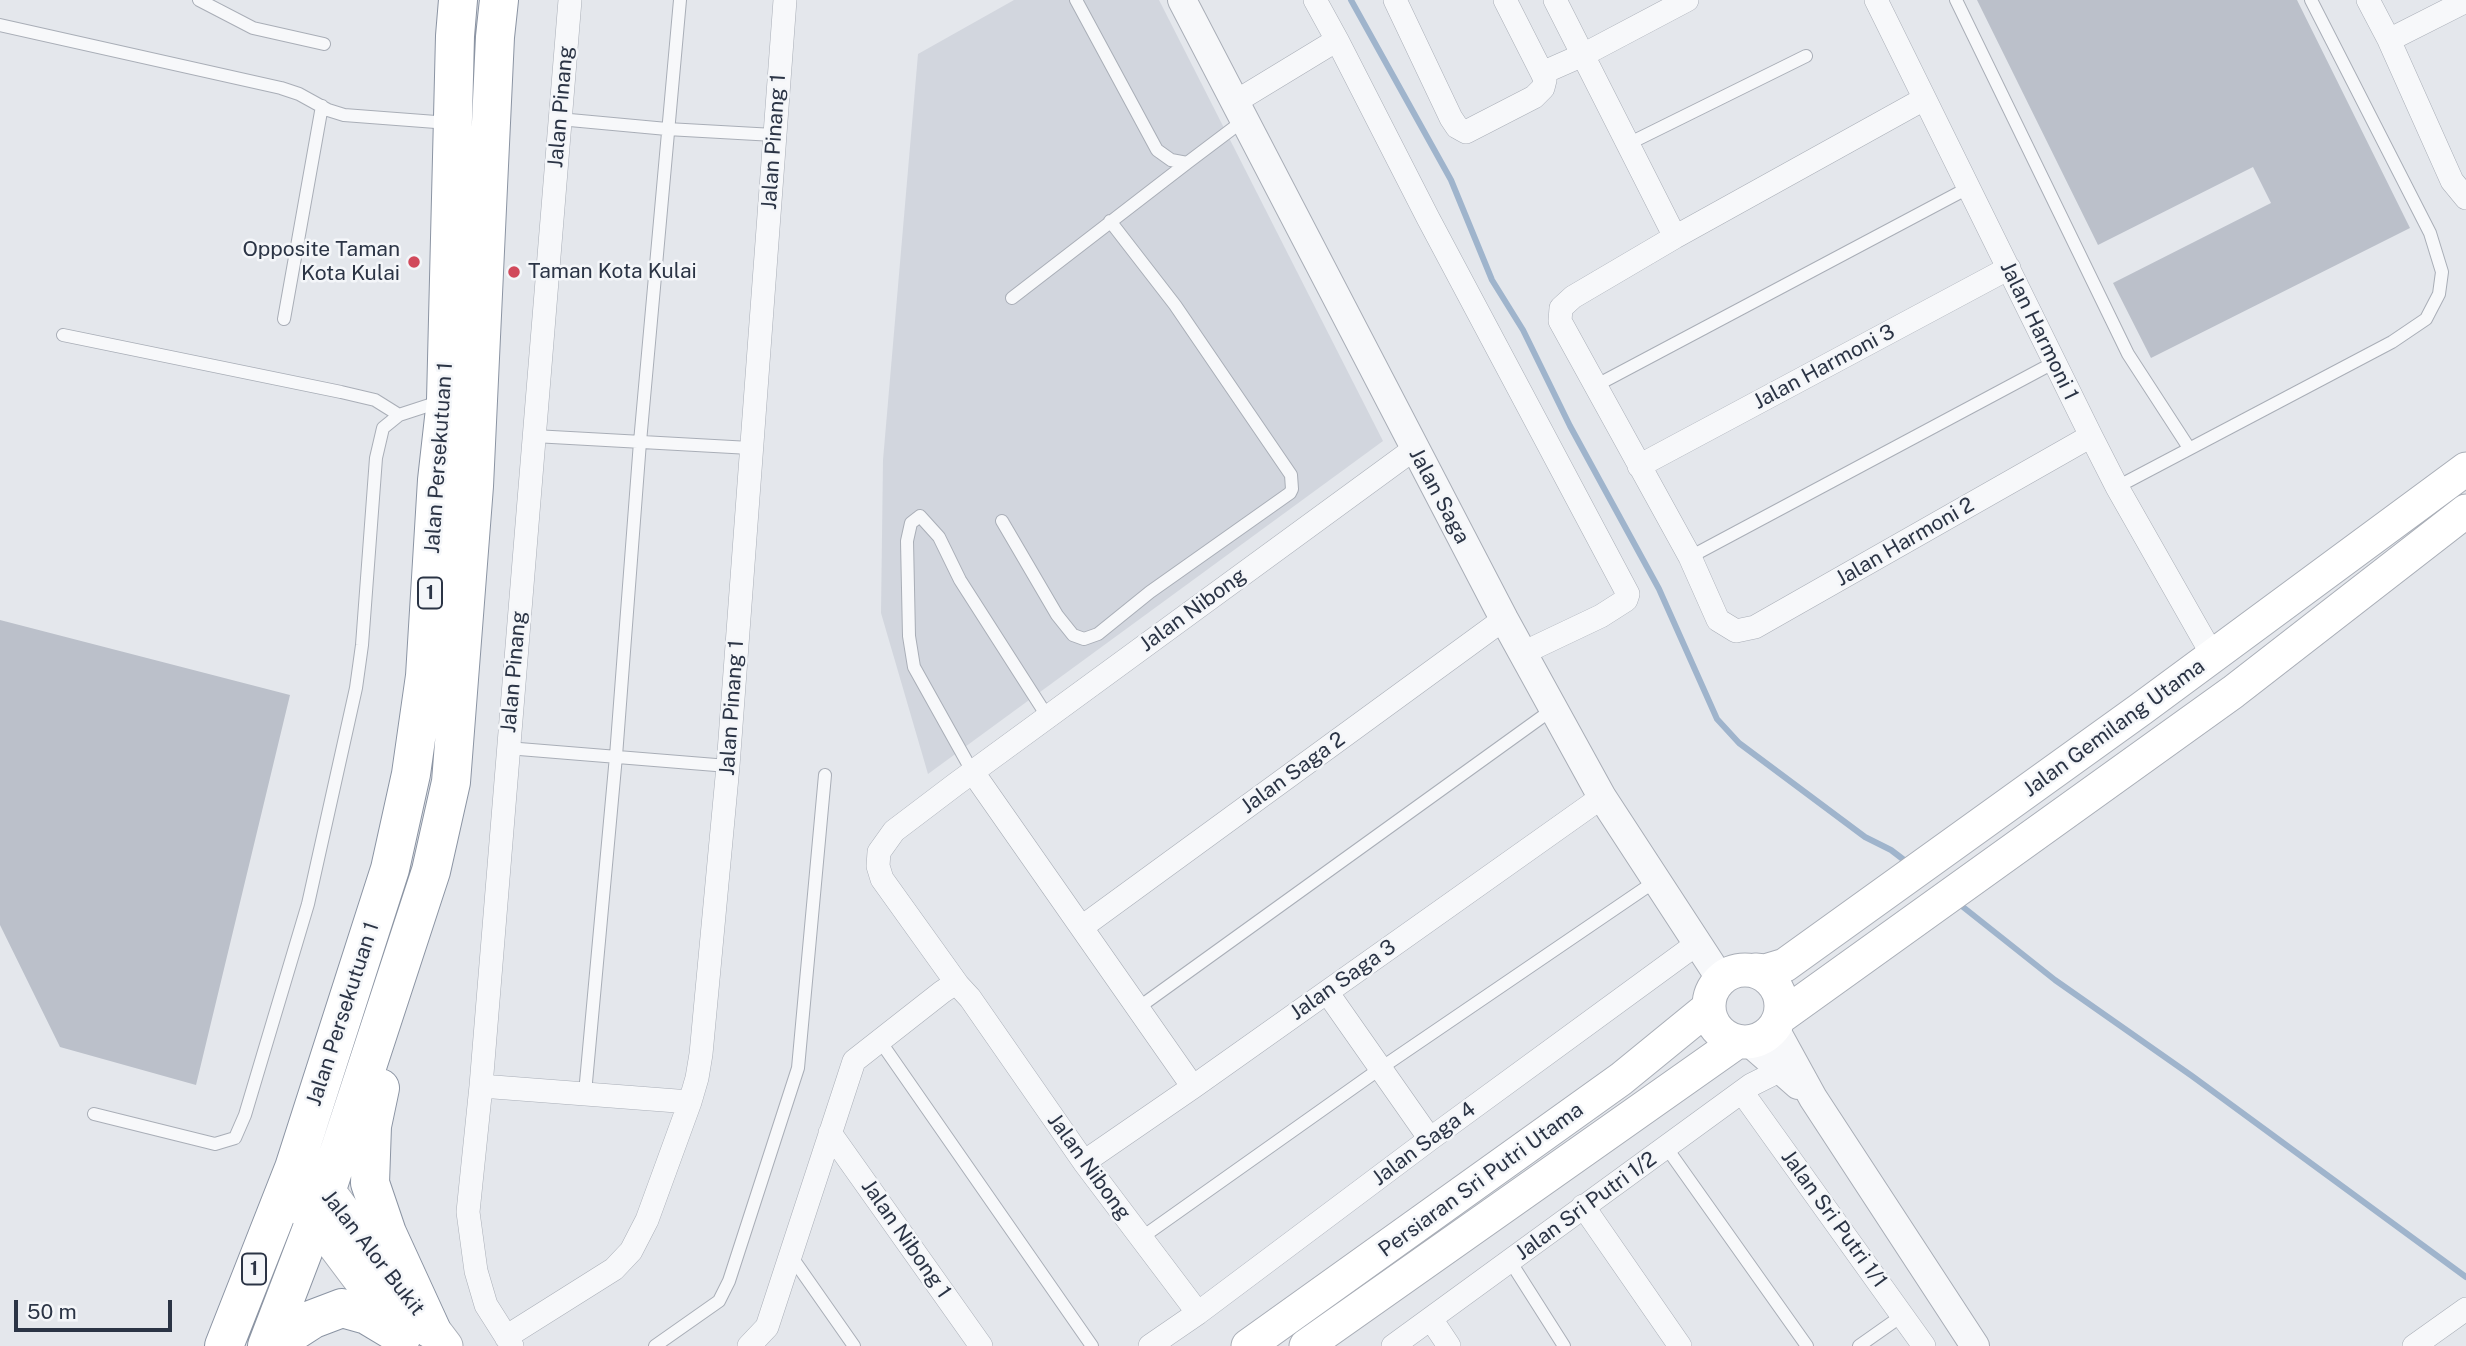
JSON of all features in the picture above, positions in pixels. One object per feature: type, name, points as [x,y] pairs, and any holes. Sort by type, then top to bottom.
[{"type":"highway","name":"Jalan Persekutuan 1","points":[[269,1346],[321,1204],[431,871],[450,782],[474,486],[499,0]]},
{"type":"highway","name":"Jalan Persekutuan 1","points":[[224,1346],[289,1180],[390,869],[411,774],[425,676],[437,480],[446,400],[454,12]]},
{"type":"highway","points":[[422,1339],[370,1184],[372,1126],[431,871]]},
{"type":"highway","points":[[269,1346],[313,1319],[342,1308],[367,1315],[422,1339]]},
{"type":"main road","name":"Jalan Gemilang Utama","points":[[1755,970],[1765,971],[1785,965],[2213,656],[2466,469]]},
{"type":"main road","name":"Jalan Gemilang Utama","points":[[1760,1032],[2233,692],[2466,511]]},
{"type":"main road","points":[[1755,970],[1766,975],[1774,984],[1781,1006],[1760,1032],[1717,1030],[1714,993],[1731,971],[1755,970]]},
{"type":"main road","name":"Persiaran Sri Putri Utama","points":[[1248,1346],[1621,1079],[1714,993]]},
{"type":"main road","name":"Persiaran Sri Putri Utama","points":[[1306,1346],[1760,1032]]},
{"type":"main road","name":"Jalan Alor Bukit","points":[[289,1180],[321,1204],[422,1339]]},
{"type":"street","name":"Jalan Pinang","points":[[509,1342],[486,1305],[476,1271],[468,1212],[481,1086],[570,0]]},
{"type":"street","name":"Jalan Pinang 1","points":[[509,1342],[614,1269],[631,1251],[647,1220],[690,1102],[701,1054],[728,766],[785,0]]},
{"type":"street","name":"Jalan Saga","points":[[1182,0],[1414,449],[1553,709],[1602,797],[1698,943],[1714,993]]},
{"type":"street","points":[[1315,0],[1628,594],[1626,600],[1601,615],[1523,653]]},
{"type":"street","points":[[1395,0],[1458,127],[1466,132],[1534,97],[1544,88],[1542,73],[1505,0]]},
{"type":"street","points":[[1555,0],[1675,237]]},
{"type":"street","name":"Jalan Harmoni 1","points":[[1876,0],[2091,436],[2213,656]]},
{"type":"street","points":[[2368,0],[2389,40],[2452,181],[2465,198]]},
{"type":"street","points":[[1542,73],[1583,55],[1679,2]]},
{"type":"street","points":[[2389,40],[2464,6]]},
{"type":"street","points":[[1239,111],[1337,40]]},
{"type":"street","points":[[1690,558],[1560,321],[1561,308],[1573,297],[1675,237],[1924,99]]},
{"type":"street","name":"Jalan Harmoni 3","points":[[1639,466],[2009,268]]},
{"type":"street","name":"Jalan Harmoni 2","points":[[1690,558],[1718,620],[1736,631],[1755,627],[2091,436]]},
{"type":"street","name":"Jalan Nibong","points":[[1198,1313],[1084,1162],[882,879],[878,866],[880,852],[894,831],[972,771],[1414,449]]},
{"type":"street","name":"Jalan Saga 2","points":[[1082,927],[1504,619]]},
{"type":"street","points":[[972,771],[1193,1087]]},
{"type":"street","name":"Jalan Saga 3","points":[[1084,1162],[1602,797]]},
{"type":"street","name":"Jalan Saga 4","points":[[1150,1346],[1698,943]]},
{"type":"street","points":[[749,1346],[767,1327],[854,1061],[942,992],[958,985]]},
{"type":"street","points":[[1328,992],[1430,1139]]},
{"type":"street","points":[[1760,1032],[1781,1070],[1813,1098]]},
{"type":"street","points":[[1760,1032],[1813,1098],[1975,1346]]},
{"type":"street","name":"Jalan Sri Putri 1/2","points":[[1393,1346],[1742,1092],[1781,1070]]},
{"type":"street","points":[[481,1086],[690,1102]]},
{"type":"street","name":"Jalan Sri Putri 1/1","points":[[1742,1092],[1924,1346]]},
{"type":"street","name":"Jalan Nibong 1","points":[[830,1133],[981,1346]]},
{"type":"street","points":[[1583,1206],[1680,1346]]},
{"type":"street","points":[[2414,1346],[2461,1313]]},
{"type":"street","points":[[1431,1318],[1450,1346]]},
{"type":"lane","points":[[199,0],[253,28],[324,44]]},
{"type":"lane","points":[[585,1093],[680,0]]},
{"type":"lane","points":[[1076,0],[1157,150],[1171,160],[1187,163]]},
{"type":"lane","points":[[1956,0],[2128,354],[2189,448]]},
{"type":"lane","points":[[2117,486],[2392,342],[2426,319],[2439,294],[2442,272],[2430,233],[2311,0]]},
{"type":"lane","points":[[0,25],[281,88],[344,115],[453,123]]},
{"type":"lane","points":[[1628,144],[1806,56]]},
{"type":"lane","points":[[284,319],[322,106]]},
{"type":"lane","points":[[1012,298],[1187,163],[1239,111]]},
{"type":"lane","points":[[559,120],[667,130],[774,135]]},
{"type":"lane","points":[[1595,386],[1968,188]]},
{"type":"lane","points":[[1002,521],[1057,615],[1073,635],[1084,639],[1097,634],[1292,489],[1291,475],[1175,305],[1110,221]]},
{"type":"lane","points":[[63,335],[375,400],[399,415]]},
{"type":"lane","points":[[1690,558],[2054,362]]},
{"type":"lane","points":[[94,1114],[215,1144],[235,1138],[245,1115],[308,904],[356,688],[362,645],[376,458],[383,428],[399,415],[446,400]]},
{"type":"lane","points":[[534,436],[750,449]]},
{"type":"lane","points":[[972,771],[914,667],[909,636],[907,541],[911,523],[920,516],[939,537],[961,580],[1047,716]]},
{"type":"lane","points":[[1138,1008],[1553,709]]},
{"type":"lane","points":[[507,748],[728,766]]},
{"type":"lane","points":[[655,1346],[719,1301],[729,1281],[798,1068],[825,775]]},
{"type":"lane","points":[[1141,1238],[1381,1068],[1657,880]]},
{"type":"lane","points":[[880,1041],[1092,1346]]},
{"type":"lane","points":[[1666,1147],[1807,1346]]},
{"type":"lane","points":[[791,1256],[854,1346]]},
{"type":"lane","points":[[1510,1261],[1564,1346]]},
{"type":"lane","points":[[1859,1346],[1903,1315]]},
{"type":"shaded area","points":[[1014,0],[1159,0],[1383,441],[928,774],[881,613],[883,460],[918,54]]},
{"type":"building","points":[[1977,0],[2297,0],[2410,228],[2151,358],[2113,283],[2271,203],[2253,167],[2098,245]]},
{"type":"building","points":[[0,620],[290,695],[196,1085],[60,1047],[0,925]]},
{"type":"waterway","points":[[1351,0],[1451,180],[1492,280],[1523,330],[1570,426],[1659,589],[1717,719],[1739,743],[1865,837],[1891,850],[1908,863]]},
{"type":"waterway","points":[[1958,903],[2055,980],[2192,1076],[2466,1277]]},
{"type":"place","name":"Opposite Taman Kota Kulai","points":[[414,262]]},
{"type":"place","name":"Taman Kota Kulai","points":[[514,272]]}]
